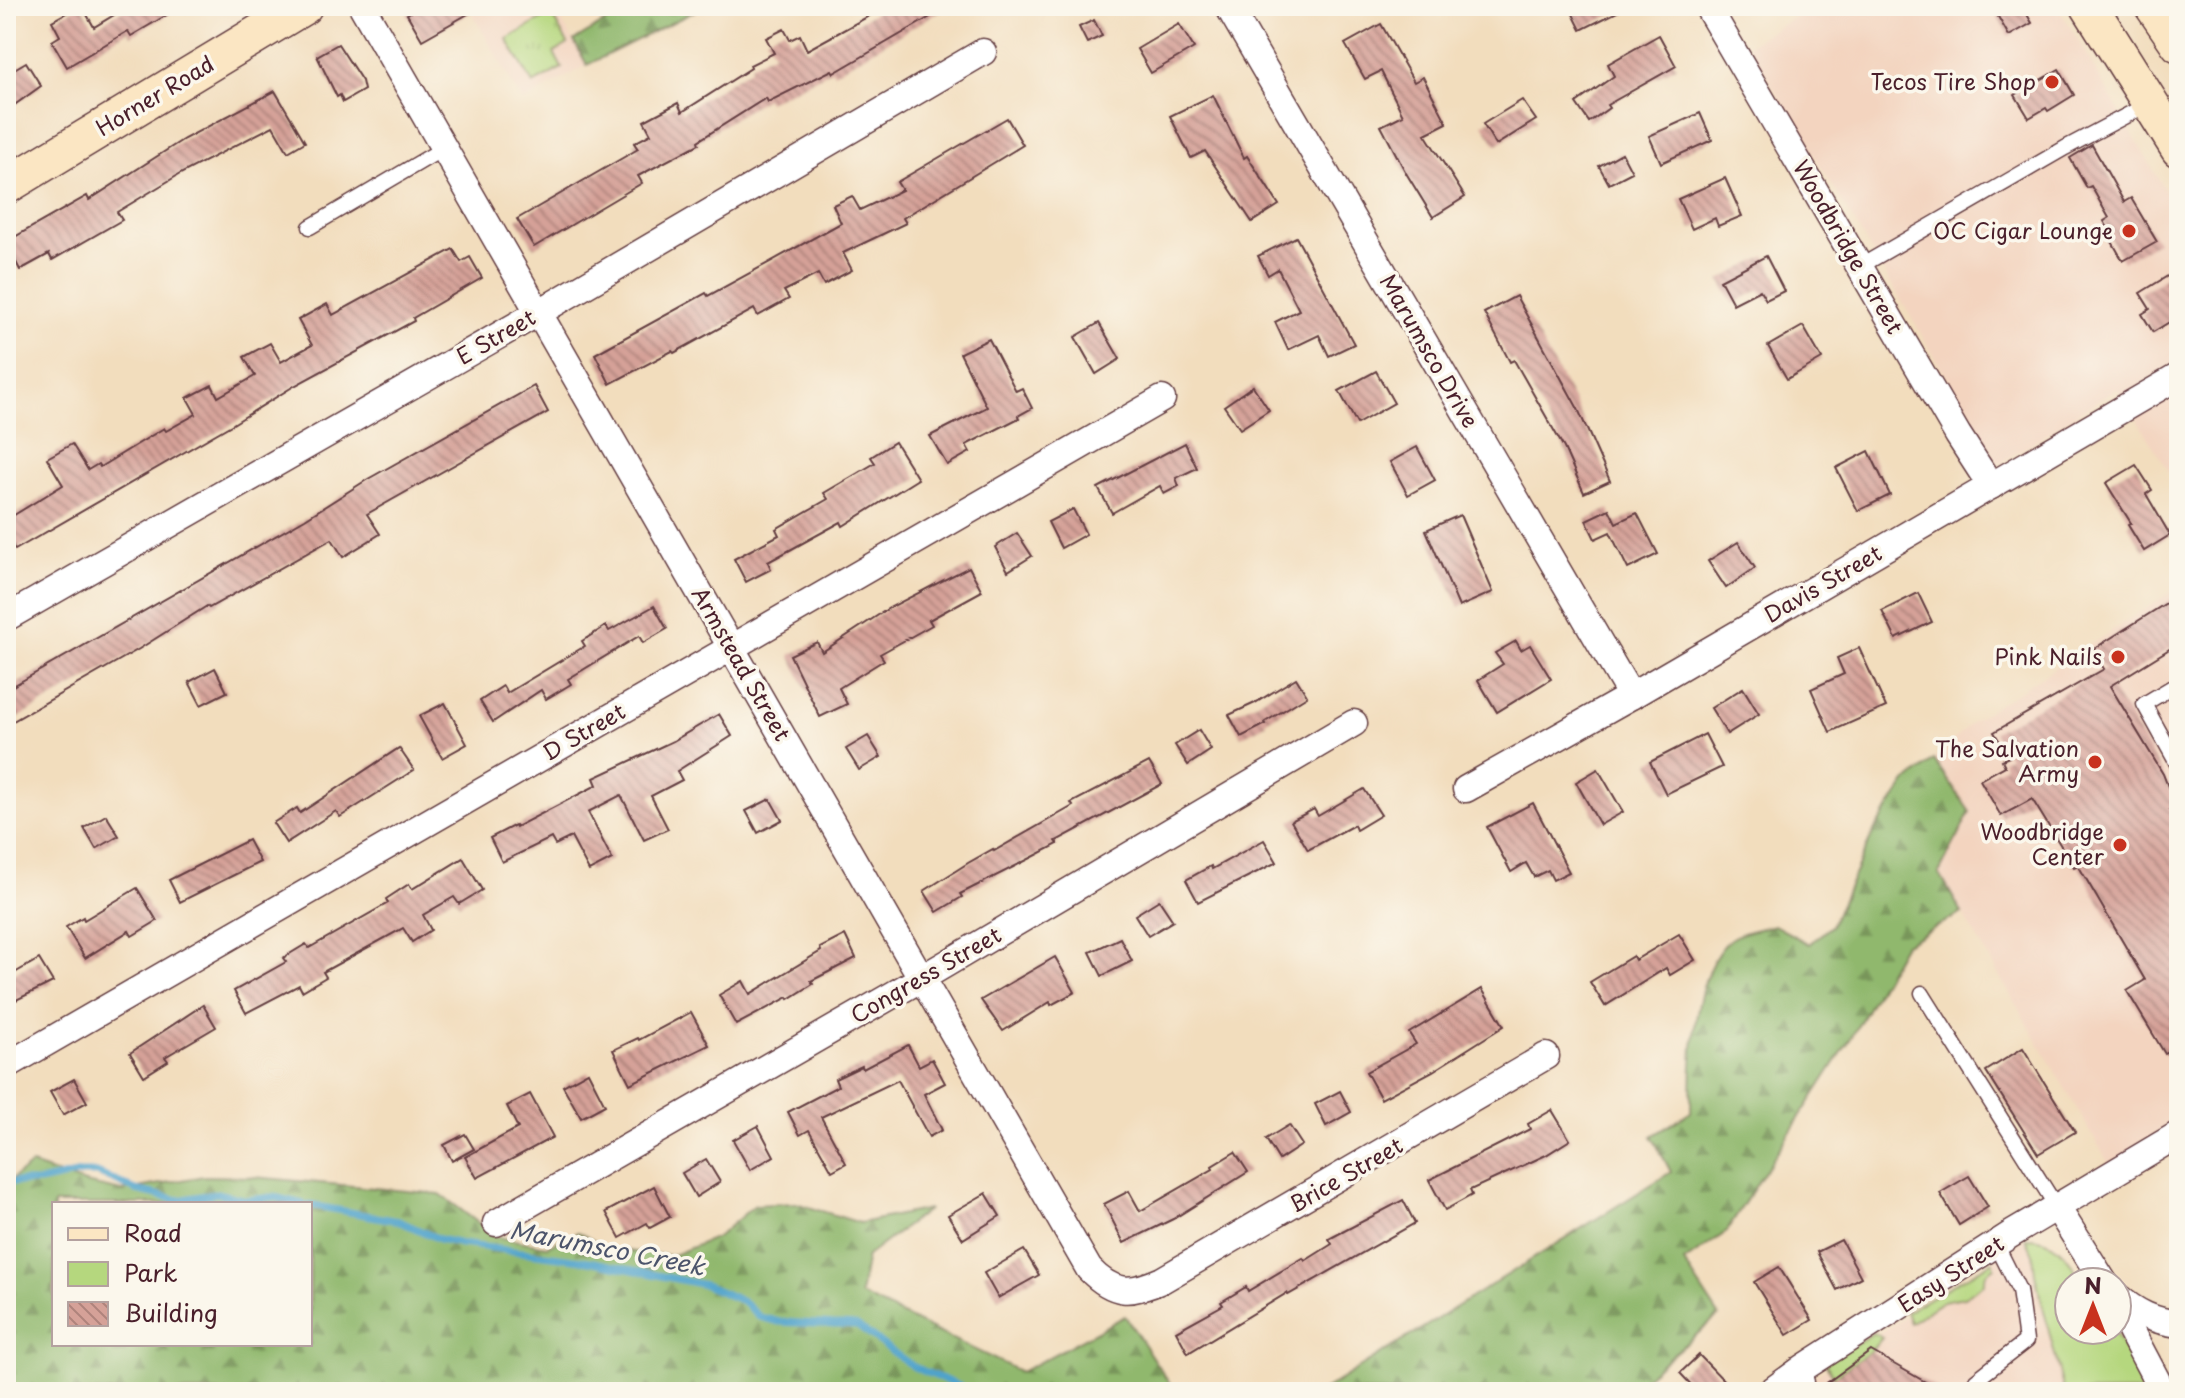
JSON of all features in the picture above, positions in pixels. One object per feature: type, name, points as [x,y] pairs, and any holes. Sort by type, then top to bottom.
[{"type":"main road","name":"Horner Road","points":[[6,186],[304,6]]},
{"type":"main road","points":[[2089,6],[2179,149]]},
{"type":"main road","points":[[2153,6],[2179,44]]},
{"type":"street","name":"Armstead Street","points":[[362,6],[1089,1269],[1100,1281],[1115,1288],[1143,1288]]},
{"type":"street","name":"Marumsco Drive","points":[[1228,6],[1631,696]]},
{"type":"street","name":"Woodbridge Street","points":[[1707,6],[1958,435],[1991,486]]},
{"type":"street","name":"E Street","points":[[6,618],[538,313],[983,52]]},
{"type":"street","name":"Davis Street","points":[[1466,789],[2179,376]]},
{"type":"street","name":"D Street","points":[[6,1066],[1162,399]]},
{"type":"street","name":"Congress Street","points":[[496,1223],[922,978],[1354,723]]},
{"type":"street","name":"Brice Street","points":[[1143,1288],[1198,1260],[1546,1056]]},
{"type":"street","name":"Easy Street","points":[[1770,1392],[1803,1380],[1996,1244],[2179,1134]]},
{"type":"street","points":[[2056,1206],[2094,1266]]},
{"type":"street","points":[[2133,1308],[2143,1315],[2179,1324]]},
{"type":"street","points":[[2133,1335],[2163,1392]]},
{"type":"lane","points":[[1859,267],[2065,148],[2150,103]]},
{"type":"lane","points":[[310,227],[444,148]]},
{"type":"lane","points":[[2179,683],[2144,704],[2179,767]]},
{"type":"lane","points":[[1922,993],[2056,1206]]},
{"type":"lane","points":[[1970,1392],[1976,1380],[2026,1341],[2019,1290],[1996,1244]]},
{"type":"shaded area","points":[[468,6],[553,6],[587,65],[523,102]]},
{"type":"shaded area","points":[[1814,6],[2058,6],[2179,214],[2179,488],[2117,388],[1999,464],[1748,45]]},
{"type":"shaded area","name":"Woodbridge Center","points":[[2179,587],[2179,1145],[2118,1179],[1939,873],[1970,812],[1934,760],[1973,721]]},
{"type":"shaded area","points":[[2026,1238],[2042,1239],[2058,1246],[2073,1266],[2053,1266],[2053,1346],[2123,1346],[2145,1392],[1790,1392]]},
{"type":"green space","points":[[631,6],[701,8],[587,65],[574,41]]},
{"type":"green space","points":[[551,14],[568,44],[554,53],[562,68],[533,84],[507,39]]},
{"type":"green space","points":[[1934,760],[1970,812],[1939,873],[1962,913],[1903,945],[1851,1038],[1725,1233],[1684,1262],[1719,1316],[1627,1392],[1321,1392],[1671,1172],[1652,1136],[1691,1112],[1696,1019],[1708,972],[1718,953],[1736,936],[1774,925],[1809,944],[1831,926],[1875,829],[1906,783]]},
{"type":"green space","points":[[31,1165],[85,1183],[122,1191],[204,1176],[254,1177],[440,1194],[497,1237],[547,1246],[578,1232],[608,1249],[671,1256],[717,1237],[755,1205],[796,1203],[860,1223],[929,1209],[867,1256],[860,1295],[1021,1372],[1125,1316],[1175,1392],[6,1392],[6,1183]]},
{"type":"green space","points":[[2026,1238],[2054,1245],[2073,1266],[2053,1266],[2053,1346],[2123,1346],[2145,1389],[2143,1392],[2064,1392],[2035,1274],[2033,1254]]},
{"type":"green space","points":[[1993,1261],[1995,1267],[1986,1273],[1984,1284],[1964,1297],[1943,1301],[1910,1323],[1906,1312]]},
{"type":"green space","points":[[1873,1333],[1882,1338],[1871,1351],[1834,1377],[1825,1363]]},
{"type":"building","points":[[82,6],[94,27],[129,6],[182,6],[131,36],[128,31],[67,67],[52,41],[60,36],[52,21]]},
{"type":"building","points":[[421,6],[482,6],[422,40],[407,14]]},
{"type":"building","points":[[887,6],[949,6],[834,73],[832,70],[768,102],[766,98],[698,141],[699,144],[638,176],[642,183],[534,247],[517,219],[638,149],[634,143],[651,134],[644,121],[678,103],[682,112],[751,68],[750,65],[774,53],[766,38],[784,29],[790,40],[800,35],[807,50]]},
{"type":"building","points":[[1569,6],[1629,6],[1581,30]]},
{"type":"building","points":[[1992,6],[2022,6],[2032,23],[2009,36]]},
{"type":"building","points":[[1094,20],[1102,36],[1087,43],[1079,27]]},
{"type":"building","points":[[1179,24],[1194,48],[1151,73],[1137,49]]},
{"type":"building","points":[[1381,24],[1414,82],[1423,77],[1447,123],[1425,134],[1465,197],[1433,217],[1381,126],[1403,115],[1381,71],[1365,79],[1345,44]]},
{"type":"building","points":[[1659,35],[1676,66],[1607,105],[1609,108],[1589,122],[1576,103],[1614,76],[1608,64]]},
{"type":"building","points":[[338,44],[362,81],[364,90],[343,102],[340,95],[337,97],[317,56]]},
{"type":"building","points":[[26,62],[41,86],[6,111],[6,74]]},
{"type":"building","name":"Tecos Tire Shop","points":[[2059,69],[2074,95],[2048,111],[2046,108],[2029,118],[2015,95]]},
{"type":"building","points":[[275,91],[305,142],[288,152],[273,126],[180,174],[117,212],[122,220],[52,260],[49,254],[20,270],[6,242],[87,196],[89,200],[184,139]]},
{"type":"building","points":[[1213,95],[1244,158],[1247,156],[1279,205],[1252,222],[1205,151],[1191,158],[1170,116]]},
{"type":"building","points":[[1522,100],[1536,120],[1496,145],[1483,124]]},
{"type":"building","points":[[1700,113],[1712,140],[1661,163],[1649,136]]},
{"type":"building","points":[[1007,118],[1023,145],[903,218],[906,223],[843,253],[852,270],[824,285],[818,274],[784,291],[789,299],[758,316],[754,309],[610,384],[595,354],[841,223],[833,205],[852,196],[860,210],[902,190],[897,182]]},
{"type":"building","points":[[2092,145],[2124,202],[2131,198],[2157,242],[2123,261],[2106,231],[2109,230],[2104,221],[2109,218],[2070,158]]},
{"type":"building","points":[[1622,153],[1632,172],[1609,184],[1599,166]]},
{"type":"building","points":[[1725,178],[1742,216],[1718,226],[1715,218],[1692,229],[1678,199]]},
{"type":"building","points":[[1296,237],[1354,344],[1329,356],[1319,335],[1288,350],[1275,322],[1299,310],[1278,269],[1268,275],[1258,256]]},
{"type":"building","points":[[453,249],[461,262],[470,257],[482,278],[413,318],[414,321],[294,386],[15,550],[6,535],[6,520],[63,485],[47,458],[72,444],[88,470],[98,464],[100,467],[164,428],[166,431],[196,414],[187,398],[212,385],[218,397],[255,376],[244,357],[270,343],[281,362],[312,345],[298,320],[327,304],[333,315]]},
{"type":"building","points":[[1766,256],[1784,291],[1766,300],[1760,290],[1733,304],[1720,280]]},
{"type":"building","points":[[2179,269],[2179,316],[2153,332],[2142,314],[2150,309],[2140,293]]},
{"type":"building","points":[[1516,296],[1578,409],[1610,481],[1584,493],[1564,448],[1514,360],[1510,362],[1484,313]]},
{"type":"building","points":[[1099,323],[1120,359],[1096,374],[1075,337]]},
{"type":"building","points":[[1803,326],[1822,359],[1787,379],[1768,346]]},
{"type":"building","points":[[989,339],[1016,391],[1022,388],[1032,408],[966,445],[970,452],[947,465],[930,436],[987,407],[960,353]]},
{"type":"building","points":[[1376,371],[1394,403],[1357,424],[1339,391]]},
{"type":"building","points":[[534,386],[548,412],[367,514],[380,534],[343,557],[332,539],[209,608],[207,606],[6,725],[6,690]]},
{"type":"building","points":[[1253,386],[1269,410],[1240,429],[1224,406]]},
{"type":"building","points":[[895,442],[918,479],[843,526],[841,522],[768,562],[771,569],[746,582],[734,559],[779,535],[776,529],[828,499],[824,493],[875,463],[871,457]]},
{"type":"building","points":[[1185,443],[1197,468],[1176,478],[1179,486],[1164,494],[1160,486],[1112,513],[1098,488]]},
{"type":"building","points":[[1417,447],[1435,480],[1408,495],[1390,462]]},
{"type":"building","points":[[1869,451],[1890,495],[1858,511],[1836,468]]},
{"type":"building","points":[[2136,465],[2152,490],[2146,494],[2170,535],[2144,551],[2106,483]]},
{"type":"building","points":[[1073,509],[1086,534],[1061,548],[1048,522]]},
{"type":"building","points":[[1609,509],[1616,523],[1637,513],[1658,554],[1628,569],[1610,532],[1595,539],[1586,520]]},
{"type":"building","points":[[1460,515],[1493,592],[1459,607],[1426,530]]},
{"type":"building","points":[[1017,533],[1032,556],[1008,571],[995,547]]},
{"type":"building","points":[[1738,542],[1755,568],[1726,588],[1708,561]]},
{"type":"building","points":[[969,567],[982,591],[929,620],[932,625],[880,654],[884,660],[839,688],[847,704],[820,717],[790,655],[817,642],[822,652],[889,608]]},
{"type":"building","points":[[1918,593],[1932,622],[1896,639],[1882,611]]},
{"type":"building","name":"Woodbridge Center","points":[[2179,595],[2179,643],[2110,686],[2163,774],[2176,807],[2170,810],[2179,824],[2179,1046],[2165,1054],[2127,991],[2145,980],[2078,865],[2074,867],[2032,799],[2001,816],[1980,780],[2005,766],[2002,760],[2009,757],[1994,732],[2104,669],[2092,650]]},
{"type":"building","points":[[654,606],[667,629],[643,643],[639,636],[568,679],[571,684],[546,699],[541,690],[493,722],[480,701],[503,686],[507,693],[585,646],[582,641],[606,626],[609,631]]},
{"type":"building","points":[[1516,641],[1521,650],[1530,645],[1551,679],[1497,712],[1478,680],[1503,664],[1495,653]]},
{"type":"building","points":[[1859,648],[1886,707],[1830,732],[1811,689],[1844,674],[1837,658]]},
{"type":"building","points":[[215,668],[227,692],[201,705],[189,682]]},
{"type":"building","points":[[1296,678],[1307,696],[1241,737],[1229,715]]},
{"type":"building","points":[[1743,688],[1759,714],[1727,734],[1711,708]]},
{"type":"building","points":[[445,703],[467,744],[442,758],[419,716]]},
{"type":"building","points":[[719,714],[732,736],[677,771],[682,780],[651,796],[668,829],[644,840],[621,795],[588,812],[612,859],[589,871],[571,837],[555,845],[551,838],[502,862],[490,838],[597,785],[594,778],[673,741]]},
{"type":"building","points":[[1199,730],[1211,750],[1188,765],[1175,745]]},
{"type":"building","points":[[1705,734],[1722,767],[1666,794],[1650,762]]},
{"type":"building","points":[[868,736],[881,757],[859,770],[846,749]]},
{"type":"building","points":[[399,748],[414,770],[340,817],[336,811],[286,843],[273,823],[297,808],[300,813]]},
{"type":"building","points":[[1149,762],[1162,784],[1056,841],[1058,844],[960,894],[962,897],[937,912],[924,891],[968,863],[1073,806],[1071,803]]},
{"type":"building","points":[[1598,769],[1623,812],[1600,825],[1576,782]]},
{"type":"building","points":[[1364,789],[1381,815],[1356,830],[1354,825],[1308,850],[1291,821],[1314,809],[1318,816]]},
{"type":"building","points":[[770,799],[782,820],[758,833],[746,811]]},
{"type":"building","points":[[1533,803],[1569,872],[1553,880],[1548,870],[1534,877],[1526,863],[1511,872],[1487,827]]},
{"type":"building","points":[[106,815],[119,836],[96,849],[84,828]]},
{"type":"building","points":[[248,840],[260,862],[180,902],[169,880]]},
{"type":"building","points":[[1264,840],[1277,862],[1198,902],[1186,880]]},
{"type":"building","points":[[463,858],[482,890],[459,904],[454,897],[423,915],[431,930],[412,942],[403,928],[323,972],[326,977],[302,991],[299,985],[246,1013],[234,991],[286,962],[283,958],[306,944],[309,948],[388,903],[386,899],[409,884],[412,889]]},
{"type":"building","points":[[137,888],[157,921],[132,936],[129,931],[85,958],[66,927],[83,917],[84,920]]},
{"type":"building","points":[[1159,900],[1173,921],[1148,936],[1135,915]]},
{"type":"building","points":[[1679,934],[1695,960],[1670,975],[1666,968],[1605,1006],[1590,982],[1633,956],[1635,960]]},
{"type":"building","points":[[845,935],[856,958],[811,981],[813,984],[789,999],[736,1025],[719,995],[743,981],[750,994]]},
{"type":"building","points":[[1120,938],[1132,961],[1102,976],[1090,952]]},
{"type":"building","points":[[1055,957],[1075,992],[1051,1005],[1050,1002],[1003,1031],[981,1000]]},
{"type":"building","points":[[39,959],[53,982],[6,1005],[6,978]]},
{"type":"building","points":[[1482,989],[1504,1026],[1433,1071],[1381,1099],[1366,1072],[1416,1044],[1409,1033]]},
{"type":"building","points":[[203,1005],[216,1027],[165,1057],[168,1061],[144,1076],[130,1053]]},
{"type":"building","points":[[691,1012],[709,1045],[630,1084],[613,1050]]},
{"type":"building","points":[[908,1045],[919,1066],[932,1059],[945,1083],[924,1094],[942,1130],[929,1137],[898,1080],[821,1117],[846,1163],[832,1171],[809,1130],[800,1135],[788,1112],[838,1086],[835,1079],[862,1066],[863,1069]]},
{"type":"building","points":[[2023,1048],[2075,1132],[2038,1154],[1986,1071]]},
{"type":"building","points":[[588,1072],[605,1105],[581,1118],[563,1086]]},
{"type":"building","points":[[74,1079],[87,1102],[63,1115],[50,1092]]},
{"type":"building","points":[[1340,1091],[1351,1112],[1326,1126],[1315,1104]]},
{"type":"building","points":[[530,1094],[553,1137],[477,1178],[465,1157],[518,1128],[507,1106]]},
{"type":"building","points":[[1552,1110],[1570,1140],[1546,1155],[1470,1190],[1472,1195],[1445,1210],[1429,1180],[1530,1129],[1528,1124]]},
{"type":"building","points":[[1289,1125],[1302,1145],[1279,1160],[1266,1139]]},
{"type":"building","points":[[758,1126],[774,1156],[750,1170],[733,1140]]},
{"type":"building","points":[[465,1134],[474,1149],[452,1161],[444,1145]]},
{"type":"building","points":[[1235,1152],[1248,1172],[1173,1219],[1124,1243],[1104,1204],[1129,1191],[1140,1211],[1213,1169],[1212,1166]]},
{"type":"building","points":[[706,1159],[720,1182],[696,1197],[682,1173]]},
{"type":"building","points":[[1969,1176],[1988,1207],[1959,1225],[1940,1193]]},
{"type":"building","points":[[654,1186],[670,1217],[650,1228],[647,1223],[620,1238],[606,1212]]},
{"type":"building","points":[[986,1193],[1000,1216],[963,1239],[948,1215]]},
{"type":"building","points":[[1403,1200],[1415,1223],[1287,1293],[1188,1353],[1176,1331],[1223,1305],[1221,1302],[1246,1287],[1248,1291],[1303,1258],[1305,1261],[1332,1244],[1329,1239]]},
{"type":"building","points":[[1841,1240],[1861,1277],[1837,1290],[1817,1252]]},
{"type":"building","points":[[1024,1250],[1039,1275],[998,1298],[984,1273]]},
{"type":"building","points":[[1779,1267],[1812,1320],[1787,1335],[1754,1282]]},
{"type":"building","points":[[1871,1351],[1899,1367],[1943,1392],[1814,1392]]},
{"type":"building","points":[[1699,1355],[1735,1392],[1698,1392],[1680,1373]]},
{"type":"waterway","name":"Marumsco Creek","points":[[6,1182],[39,1182],[81,1173],[97,1173],[136,1190],[179,1200],[217,1193],[246,1200],[274,1197],[295,1202]]},
{"type":"waterway","name":"Marumsco Creek","points":[[312,1205],[399,1221],[439,1239],[461,1244],[589,1261],[705,1285],[742,1301],[760,1317],[779,1322],[857,1326],[914,1367],[973,1392]]},
{"type":"place","name":"Tecos Tire Shop","points":[[2052,82]]},
{"type":"place","name":"OC Cigar Lounge","points":[[2129,231]]},
{"type":"place","name":"Pink Nails","points":[[2118,657]]},
{"type":"place","name":"The Salvation Army","points":[[2095,762]]},
{"type":"place","name":"Woodbridge Center","points":[[2120,845]]}]
